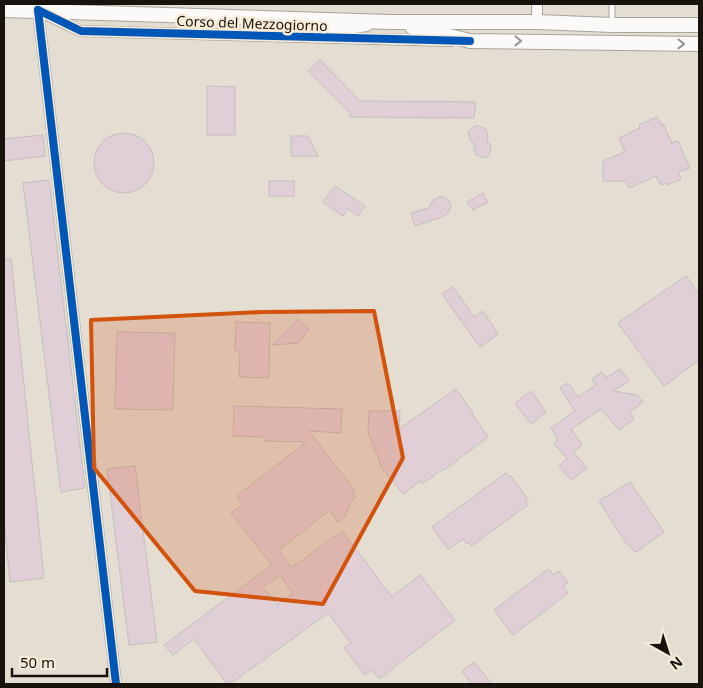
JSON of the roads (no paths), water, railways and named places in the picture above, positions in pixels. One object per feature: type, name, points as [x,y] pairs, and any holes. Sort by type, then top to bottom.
[{"type":"main road","name":"Corso del Mezzogiorno","points":[[4,10],[390,22],[699,25]]},
{"type":"main road","points":[[390,22],[470,41]]},
{"type":"main road","name":"Corso del Mezzogiorno","points":[[470,41],[699,44]]},
{"type":"street","points":[[536,22],[537,4]]},
{"type":"street","points":[[38,10],[116,684]]},
{"type":"street","name":"Corso del Mezzogiorno","points":[[38,10],[81,31],[470,41]]},
{"type":"street","points":[[296,37],[390,22]]},
{"type":"lane","points":[[612,4],[612,25]]}]
